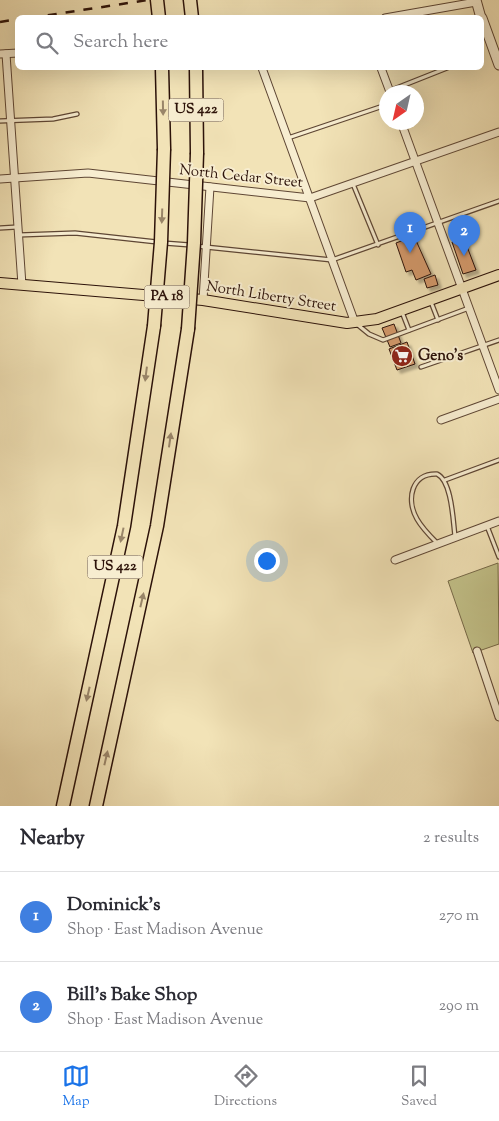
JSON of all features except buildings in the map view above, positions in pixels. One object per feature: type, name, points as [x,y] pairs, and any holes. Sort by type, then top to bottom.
[{"type":"highway","points":[[157,0],[159,15]]},
{"type":"highway","points":[[190,0],[192,15]]},
{"type":"highway","name":"US 422","points":[[62,806],[124,526],[154,326],[161,242],[164,149],[162,70]]},
{"type":"highway","name":"US 422","points":[[96,806],[157,526],[188,329],[194,243],[197,153],[196,70]]},
{"type":"main road","name":"North Liberty Street","points":[[0,283],[203,300],[332,322],[355,323],[370,321],[499,275]]},
{"type":"street","points":[[401,15],[476,1],[481,15]]},
{"type":"street","points":[[484,23],[496,51],[499,66]]},
{"type":"street","points":[[3,54],[15,178],[22,285]]},
{"type":"street","points":[[263,70],[355,323]]},
{"type":"street","points":[[382,70],[387,85]]},
{"type":"street","points":[[404,130],[499,390]]},
{"type":"street","name":"North Cedar Street","points":[[0,179],[88,173],[310,198],[499,132]]},
{"type":"street","points":[[203,300],[210,187]]},
{"type":"street","points":[[441,420],[499,399]]},
{"type":"street","points":[[396,560],[499,521]]},
{"type":"street","points":[[477,651],[499,716]]},
{"type":"lane","points":[[407,85],[442,70]]},
{"type":"lane","points":[[288,138],[379,107]]},
{"type":"lane","points":[[0,121],[53,119],[77,114]]},
{"type":"lane","points":[[353,184],[378,245]]},
{"type":"lane","points":[[18,235],[75,233],[332,260],[499,202]]},
{"type":"lane","points":[[0,228],[18,227]]},
{"type":"lane","points":[[430,300],[438,320]]},
{"type":"lane","points":[[355,323],[369,334],[384,340],[469,308]]},
{"type":"lane","points":[[401,310],[409,330]]},
{"type":"lane","points":[[421,367],[499,340]]},
{"type":"lane","points":[[445,480],[499,460]]},
{"type":"lane","points":[[437,543],[415,514],[411,492],[417,482],[432,474],[437,474],[445,480],[450,495],[455,537]]},
{"type":"lane","points":[[487,526],[499,557]]},
{"type":"shaded area","points":[[498,563],[499,644],[473,653],[448,581]]},
{"type":"railway","points":[[50,15],[148,0]]},
{"type":"railway","points":[[0,22],[15,20]]},
{"type":"place","name":"Dominick's","points":[[410,253]]},
{"type":"place","name":"Bill's Bake Shop","points":[[464,256]]},
{"type":"place","name":"Geno's","points":[[402,356]]}]
